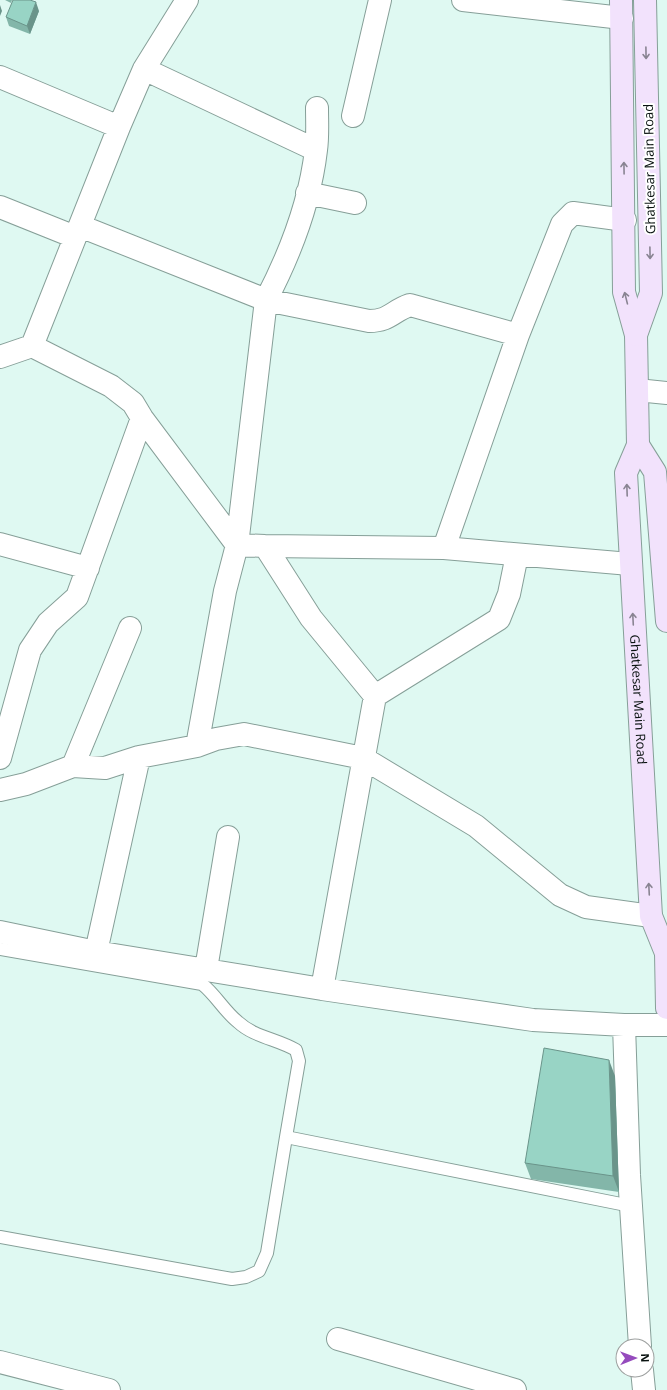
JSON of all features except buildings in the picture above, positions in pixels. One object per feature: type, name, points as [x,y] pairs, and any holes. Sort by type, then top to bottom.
[{"type":"main road","points":[[622,9],[645,9]]},
{"type":"main road","name":"Ghatkesar Main Road","points":[[622,9],[625,220],[624,292],[636,335],[638,445],[626,473],[630,564],[651,916],[667,952],[667,1008]]},
{"type":"main road","name":"Ghatkesar Main Road","points":[[636,335],[651,293],[645,9]]},
{"type":"main road","points":[[638,445],[656,472],[667,622]]},
{"type":"street","points":[[32,346],[119,127],[144,69],[187,0]]},
{"type":"street","points":[[353,116],[380,0]]},
{"type":"street","points":[[463,0],[622,9]]},
{"type":"street","points":[[144,69],[316,150]]},
{"type":"street","points":[[0,76],[119,127]]},
{"type":"street","points":[[197,746],[225,591],[237,545],[266,300],[281,270],[302,214],[316,150],[317,108]]},
{"type":"street","points":[[307,193],[355,203]]},
{"type":"street","points":[[0,207],[78,232],[266,300],[369,321],[382,321],[401,308],[410,305],[518,335]]},
{"type":"street","points":[[444,548],[518,335],[562,224],[567,217],[573,213],[625,220]]},
{"type":"street","points":[[0,357],[32,346],[111,386],[133,403],[142,418],[237,545]]},
{"type":"street","points":[[637,390],[667,393]]},
{"type":"street","points":[[0,758],[30,650],[48,623],[77,596],[142,418]]},
{"type":"street","points":[[0,544],[88,568]]},
{"type":"street","points":[[237,545],[444,548],[630,564]]},
{"type":"street","points":[[265,546],[311,618],[375,696]]},
{"type":"street","points":[[322,989],[375,696],[499,619],[509,594],[517,555]]},
{"type":"street","points":[[73,766],[130,628]]},
{"type":"street","points":[[0,790],[26,784],[73,766],[105,768],[139,757],[197,746],[216,738],[244,734],[363,758],[476,826],[560,895],[586,907],[651,916]]},
{"type":"street","points":[[96,952],[139,757]]},
{"type":"street","points":[[206,969],[228,837]]},
{"type":"street","points":[[0,932],[96,952],[322,989],[533,1020],[624,1025],[667,1025]]},
{"type":"street","points":[[624,1025],[631,1206],[639,1338]]},
{"type":"street","points":[[338,1340],[515,1390]]},
{"type":"street","points":[[0,1362],[109,1390]]},
{"type":"street","points":[[643,1378],[644,1390]]},
{"type":"lane","points":[[0,949],[202,984],[211,991],[238,1023],[264,1037],[286,1044],[296,1050],[299,1061],[267,1253],[260,1271],[246,1277],[232,1279],[0,1237]]},
{"type":"lane","points":[[286,1137],[631,1206]]}]
